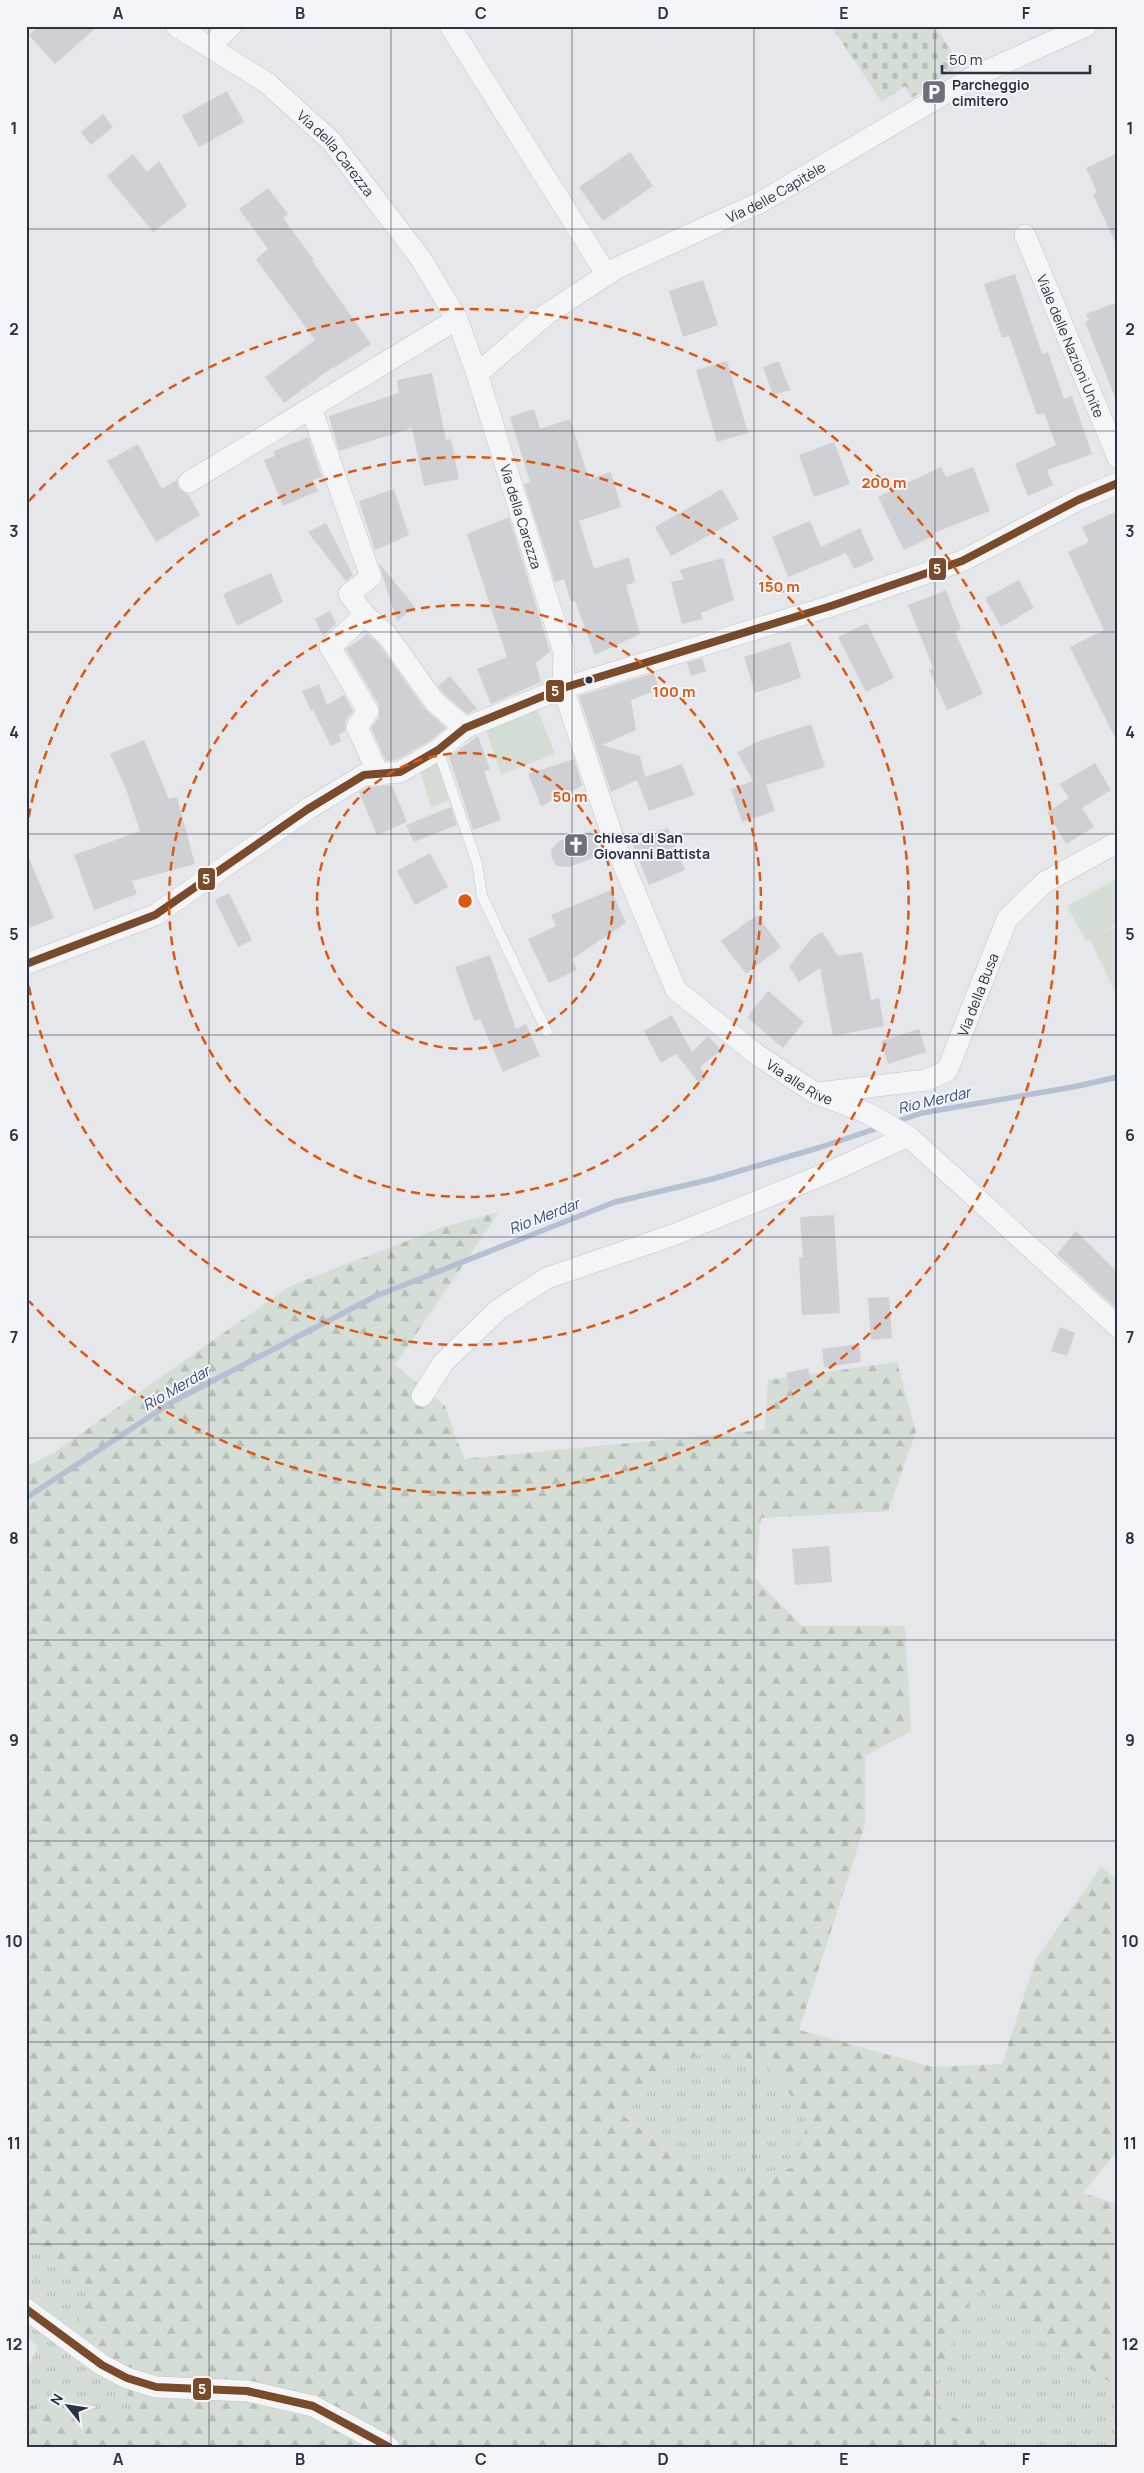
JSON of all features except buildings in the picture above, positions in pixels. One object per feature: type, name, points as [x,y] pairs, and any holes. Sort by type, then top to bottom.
[{"type":"street","name":"Via della Carezza","points":[[176,26],[267,84],[331,141],[422,259],[457,319],[477,374],[564,652],[563,688]]},
{"type":"street","points":[[210,47],[231,26]]},
{"type":"street","points":[[450,26],[607,275]]},
{"type":"street","name":"Via delle Capitèle","points":[[477,374],[547,314],[607,275],[761,202],[971,78],[1086,26]]},
{"type":"street","name":"Viale delle Nazioni Unite","points":[[1025,235],[1118,458]]},
{"type":"street","points":[[189,482],[457,319]]},
{"type":"street","points":[[311,408],[371,577],[349,594],[365,615],[387,636],[434,700],[465,728]]},
{"type":"street","points":[[26,964],[155,915],[308,809],[364,775],[400,772],[438,750],[465,728],[563,688],[831,606],[962,561],[1078,500],[1118,483]]},
{"type":"street","points":[[365,615],[330,647],[368,710],[358,727],[379,775]]},
{"type":"street","name":"Via alle Rive","points":[[563,688],[616,847],[676,990],[756,1054],[815,1093],[874,1117],[900,1132],[1118,1327]]},
{"type":"street","name":"Via della Busa","points":[[815,1093],[926,1080],[947,1071],[1007,919],[1045,882],[1118,842]]},
{"type":"street","points":[[422,1396],[443,1363],[498,1309],[547,1278],[674,1235],[830,1172],[900,1132]]},
{"type":"street","points":[[26,2309],[102,2365],[127,2378],[156,2387],[246,2391],[313,2406],[389,2447]]},
{"type":"lane","points":[[438,750],[476,863],[482,896],[547,1032]]},
{"type":"green space","points":[[831,26],[935,26],[960,65],[912,98],[905,86],[882,102]]},
{"type":"green space","points":[[536,705],[555,754],[501,774],[485,728]]},
{"type":"green space","points":[[439,758],[452,798],[431,808],[419,767]]},
{"type":"green space","points":[[1118,878],[1118,924],[1102,933],[1118,926],[1118,998],[1090,940],[1086,941],[1067,906]]},
{"type":"green space","points":[[499,1212],[395,1365],[445,1406],[464,1459],[765,1430],[768,1380],[897,1362],[916,1432],[888,1511],[761,1518],[755,1578],[802,1626],[905,1626],[911,1731],[865,1756],[865,1825],[799,2030],[933,2067],[1002,2064],[1036,1959],[1101,1867],[1118,1880],[1118,2150],[1083,2193],[1118,2204],[1118,2388],[976,2288],[928,2400],[1000,2447],[26,2447],[26,2405],[109,2416],[138,2408],[75,2327],[93,2291],[26,2240],[26,1466],[52,1454],[290,1286],[440,1228]],"holes":[[[718,2047],[768,2066],[809,2119],[793,2168],[709,2180],[624,2116],[668,2067]]]},
{"type":"green space","points":[[718,2047],[768,2066],[809,2119],[793,2168],[709,2180],[624,2115],[668,2066]]},
{"type":"green space","points":[[26,2240],[93,2291],[76,2327],[138,2408],[109,2416],[26,2405],[26,2372],[38,2346],[26,2336]]},
{"type":"green space","points":[[976,2287],[1118,2388],[1118,2447],[1000,2447],[928,2401]]},
{"type":"waterway","name":"Rio Merdar","points":[[895,1122],[922,1113],[1073,1087],[1118,1077]]},
{"type":"waterway","name":"Rio Merdar","points":[[26,1498],[172,1402],[376,1296],[615,1202],[712,1179],[818,1148],[881,1127]]},
{"type":"transit line","name":"5","points":[[26,964],[155,915],[308,809],[364,775],[400,772],[438,750],[465,728],[563,688],[831,606],[962,561],[1078,500],[1118,483]]},
{"type":"transit line","name":"5","points":[[26,2309],[102,2365],[127,2378],[156,2387],[247,2391],[313,2406],[389,2447]]},
{"type":"place","name":"Parcheggio cimitero","points":[[934,92]]},
{"type":"place","name":"chiesa di San Giovanni Battista","points":[[576,845]]}]
